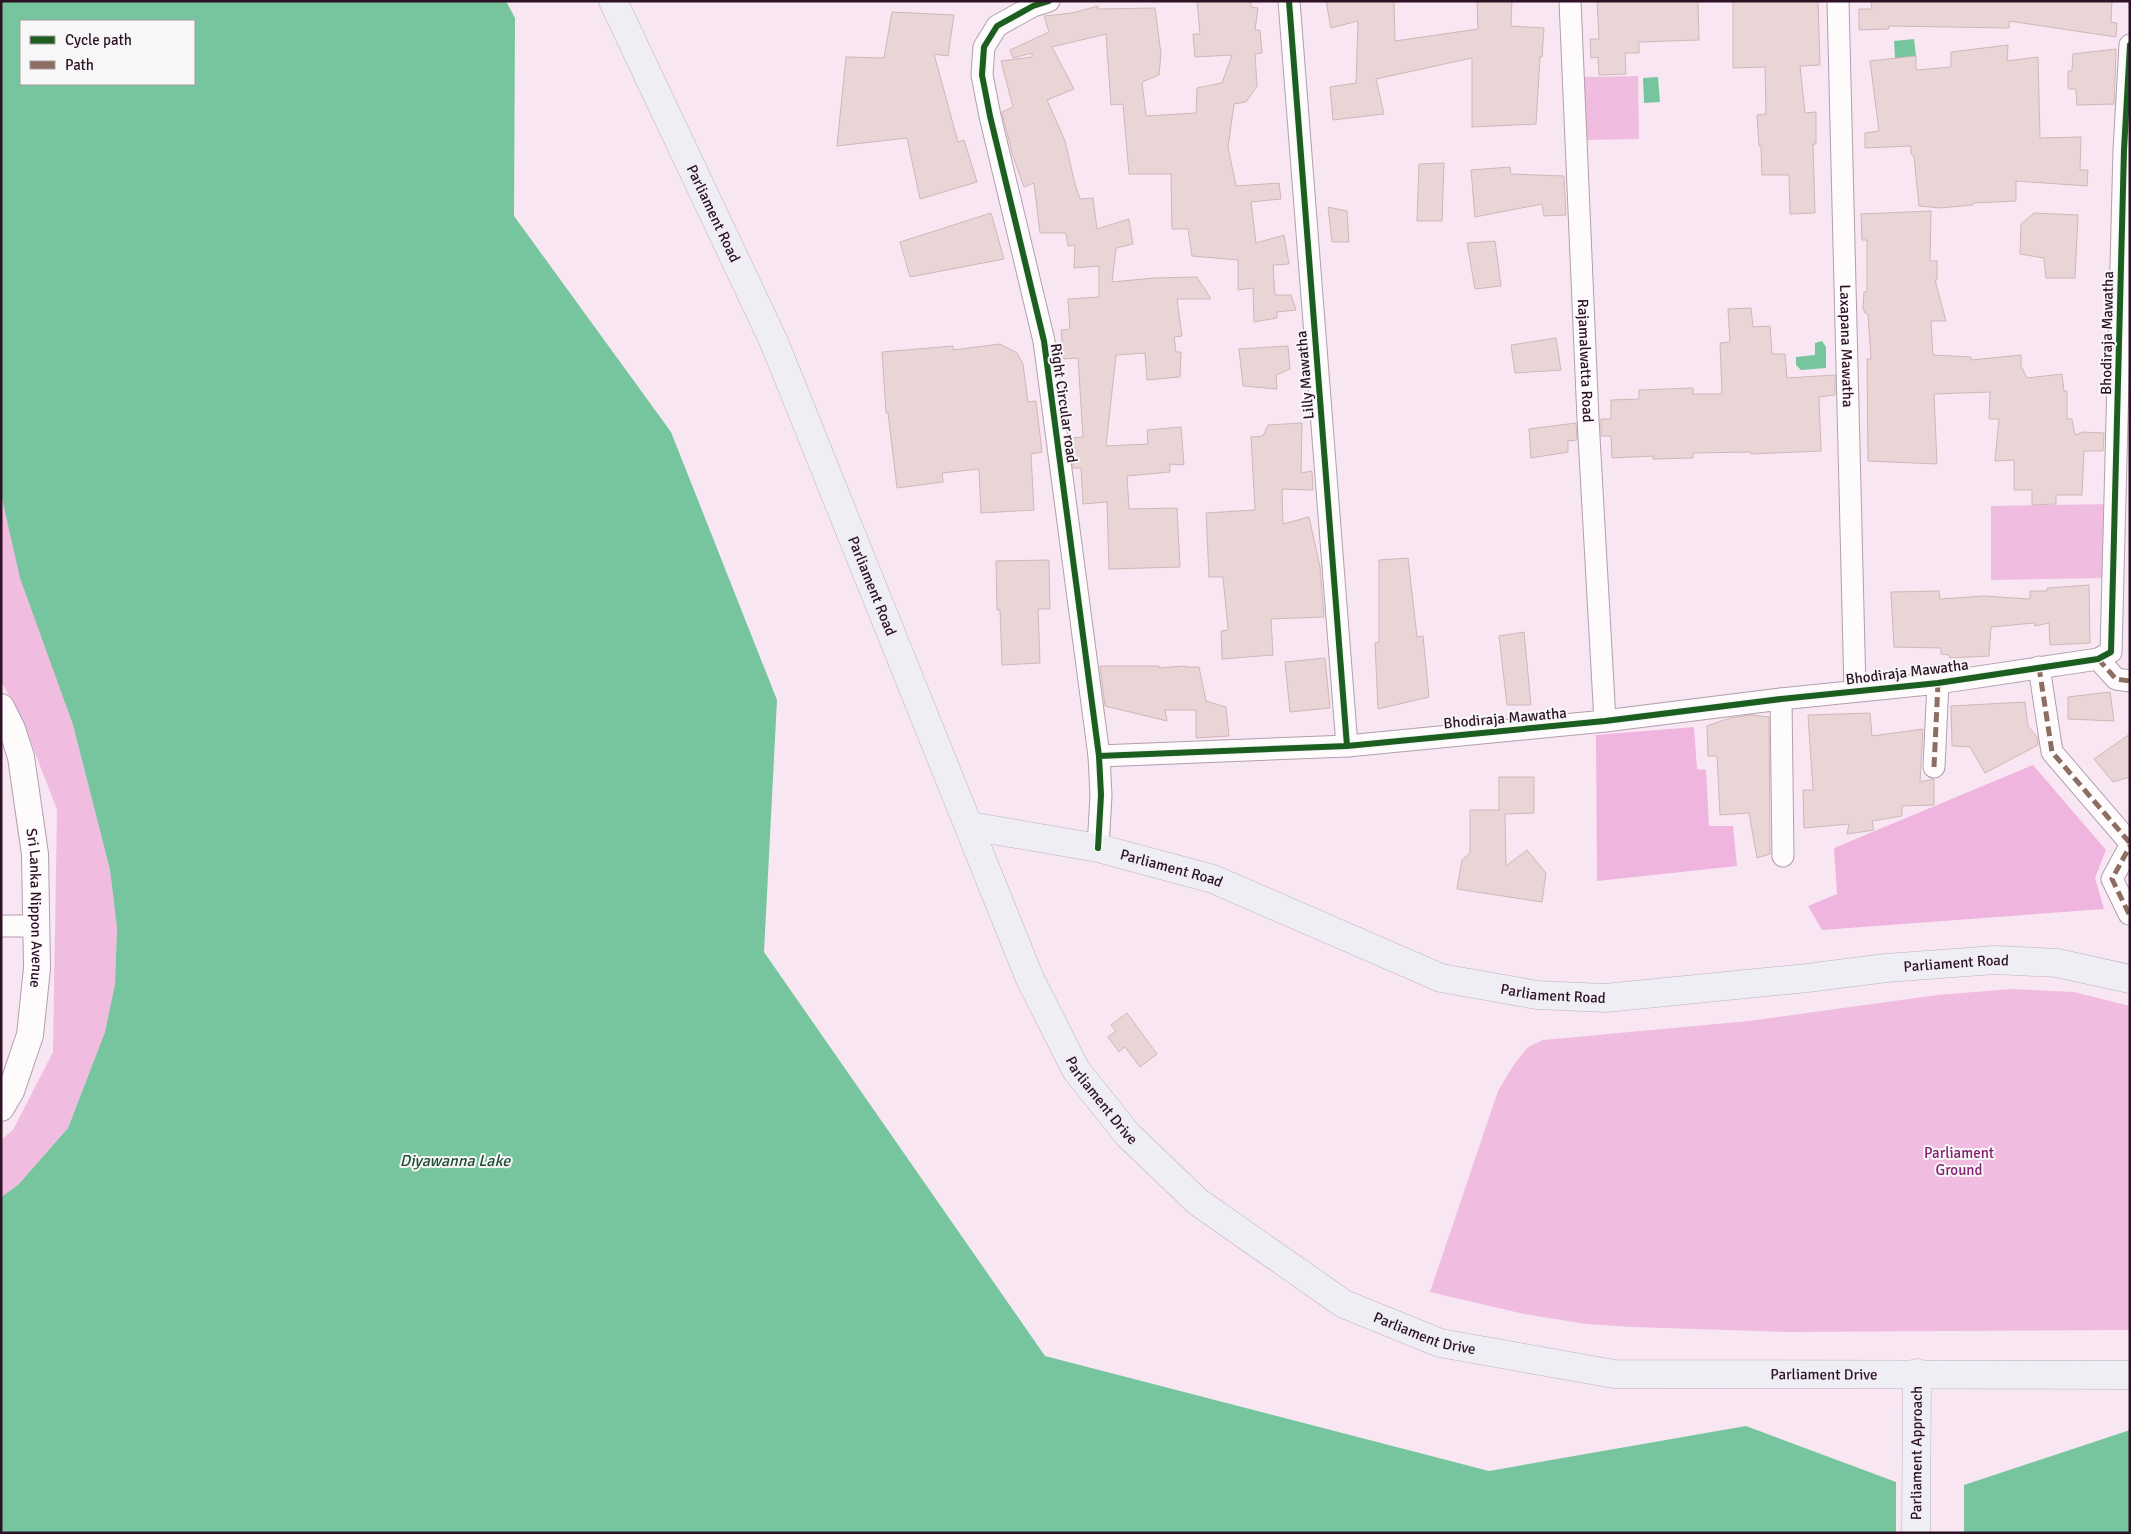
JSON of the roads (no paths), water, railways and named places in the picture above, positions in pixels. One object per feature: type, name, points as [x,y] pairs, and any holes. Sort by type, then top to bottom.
[{"type":"main road","name":"Parliament Road","points":[[613,1],[774,342],[970,826],[1098,848],[1213,879],[1441,978],[1537,995],[1605,998],[1807,978],[1886,968],[1994,960],[2058,963],[2130,979]]},
{"type":"main road","name":"Parliament Drive","points":[[970,826],[1030,979],[1076,1070],[1128,1135],[1198,1202],[1344,1304],[1440,1344],[1614,1374],[2130,1375]]},
{"type":"main road","name":"Parliament Approach","points":[[1916,1533],[1926,1374]]},
{"type":"main road","name":"Parliament Approach","points":[[1926,1374],[1935,1533]]},
{"type":"street","name":"Right Circular road","points":[[1048,1],[1033,6],[997,26],[984,47],[982,75],[990,116],[1044,341],[1099,756],[1101,795],[1098,848]]},
{"type":"street","name":"Lilly Mawatha","points":[[1289,1],[1347,746]]},
{"type":"street","name":"Rajamalwatta Road","points":[[1570,1],[1588,419],[1605,721]]},
{"type":"street","name":"Laxapana Mawatha","points":[[1838,1],[1854,691]]},
{"type":"street","name":"Bhodiraja Mawatha","points":[[1099,756],[1347,746],[1605,721],[1781,699],[1938,683],[2098,659],[2111,652],[2124,336],[2130,45]]},
{"type":"street","points":[[2098,659],[2116,679],[2130,681]]},
{"type":"street","points":[[2039,667],[2052,752],[2130,844],[2112,879],[2129,914]]},
{"type":"street","points":[[1934,767],[1938,683]]},
{"type":"street","points":[[1781,699],[1783,856]]},
{"type":"street","name":"Sri Lanka Nippon Avenue","points":[[1,706],[12,729],[21,757],[35,854],[37,926],[37,968],[30,1035],[11,1091],[1,1108]]},
{"type":"street","points":[[1,926],[37,926]]},
{"type":"water","name":"Diyawanna Lake","points":[[1,1],[506,1],[515,18],[514,216],[671,432],[777,700],[764,952],[1045,1356],[1489,1471],[1746,1426],[1896,1482],[1896,1533],[1,1533],[1,1197],[18,1185],[68,1128],[105,1032],[115,984],[117,928],[110,870],[73,725],[20,578],[1,494]]},
{"type":"water","points":[[1914,39],[1916,56],[1895,59],[1894,41]]},
{"type":"water","points":[[1658,77],[1660,102],[1644,103],[1643,78]]},
{"type":"water","points":[[1822,341],[1826,347],[1826,368],[1801,370],[1796,365],[1796,357],[1815,355],[1815,343]]},
{"type":"water","points":[[2130,1430],[2130,1533],[1964,1533],[1964,1485]]},
{"type":"park label","name":"Parliament Ground","points":[[1959,1162]]}]
